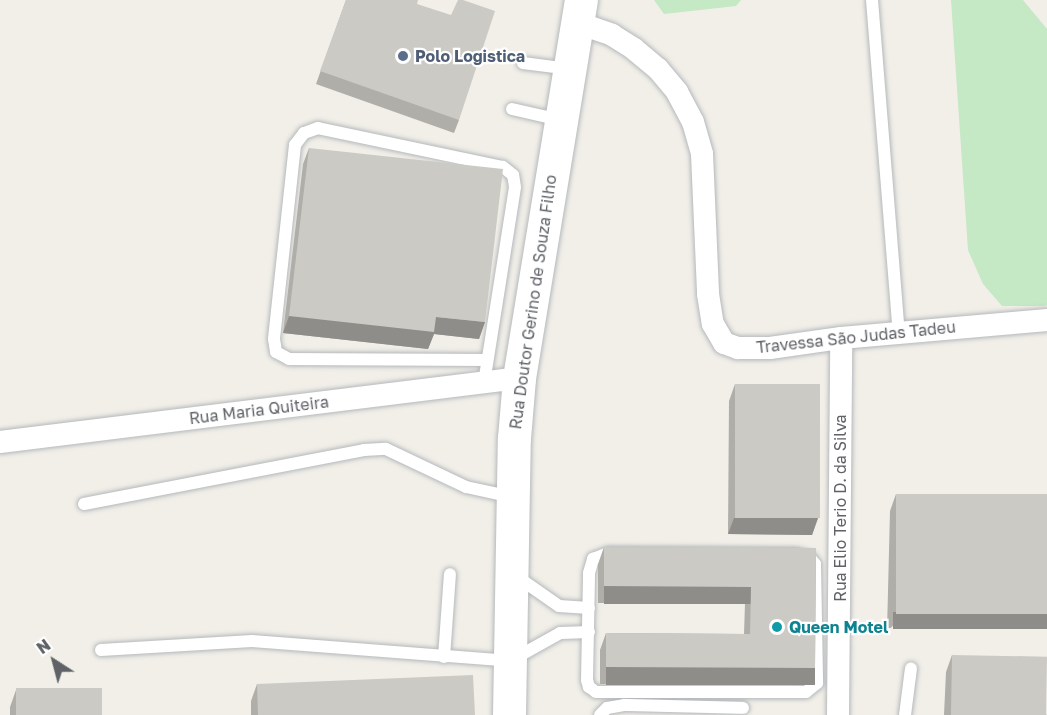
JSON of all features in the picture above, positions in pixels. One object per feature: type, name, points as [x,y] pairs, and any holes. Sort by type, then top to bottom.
[{"type":"main road","name":"Rua Doutor Gerino de Souza Filho","points":[[509,715],[513,498],[519,378],[580,11]]},
{"type":"street","name":"Travessa São Judas Tadeu","points":[[580,11],[658,69],[677,92],[693,122],[702,154],[708,294],[713,324],[724,343],[738,348],[770,348],[841,338],[1047,320]]},
{"type":"street","name":"Rua Elio Terio D. da Silva","points":[[838,715],[841,338]]},
{"type":"street","name":"Rua Maria Quiteira","points":[[0,442],[519,378]]},
{"type":"lane","points":[[872,0],[899,333]]},
{"type":"lane","points":[[523,63],[570,69]]},
{"type":"lane","points":[[512,109],[561,120]]},
{"type":"lane","points":[[484,383],[514,187],[513,175],[502,167],[318,128],[304,133],[295,145],[274,339],[276,352],[289,359],[486,360]]},
{"type":"lane","points":[[84,504],[364,450],[386,449],[466,487],[513,498]]},
{"type":"lane","points":[[608,553],[796,554],[810,558],[815,564],[817,683],[806,692],[596,692],[589,687],[587,680],[589,608],[589,573],[593,559],[608,553]]},
{"type":"lane","points":[[512,573],[560,606],[589,608]]},
{"type":"lane","points":[[444,657],[450,574]]},
{"type":"lane","points":[[101,650],[252,641],[510,661],[560,633],[589,632]]},
{"type":"lane","points":[[905,715],[911,668]]},
{"type":"lane","points":[[600,715],[607,708],[624,705],[743,708]]},
{"type":"green space","points":[[654,0],[741,0],[736,6],[664,14]]},
{"type":"green space","points":[[951,0],[1023,0],[1047,29],[1047,305],[1044,306],[1002,306],[983,284],[968,250]]},
{"type":"building","name":"Polo Logistica","points":[[346,0],[418,0],[417,4],[451,15],[458,0],[463,0],[495,11],[459,120],[320,71]]},
{"type":"building","points":[[309,148],[503,169],[485,322],[436,317],[434,332],[289,316]]},
{"type":"building","points":[[735,384],[820,384],[820,518],[735,518]]},
{"type":"building","points":[[896,494],[1047,494],[1047,614],[896,614]]},
{"type":"building","name":"Queen Motel","points":[[604,547],[816,548],[815,668],[606,667],[606,633],[750,634],[751,587],[604,586]]},
{"type":"building","points":[[952,655],[1047,657],[1046,715],[951,715]]},
{"type":"building","points":[[473,675],[475,715],[258,715],[257,684]]},
{"type":"building","points":[[16,688],[102,688],[102,715],[16,715]]},
{"type":"place","name":"Polo Logistica","points":[[403,56]]},
{"type":"place","name":"Queen Motel","points":[[777,627]]}]
